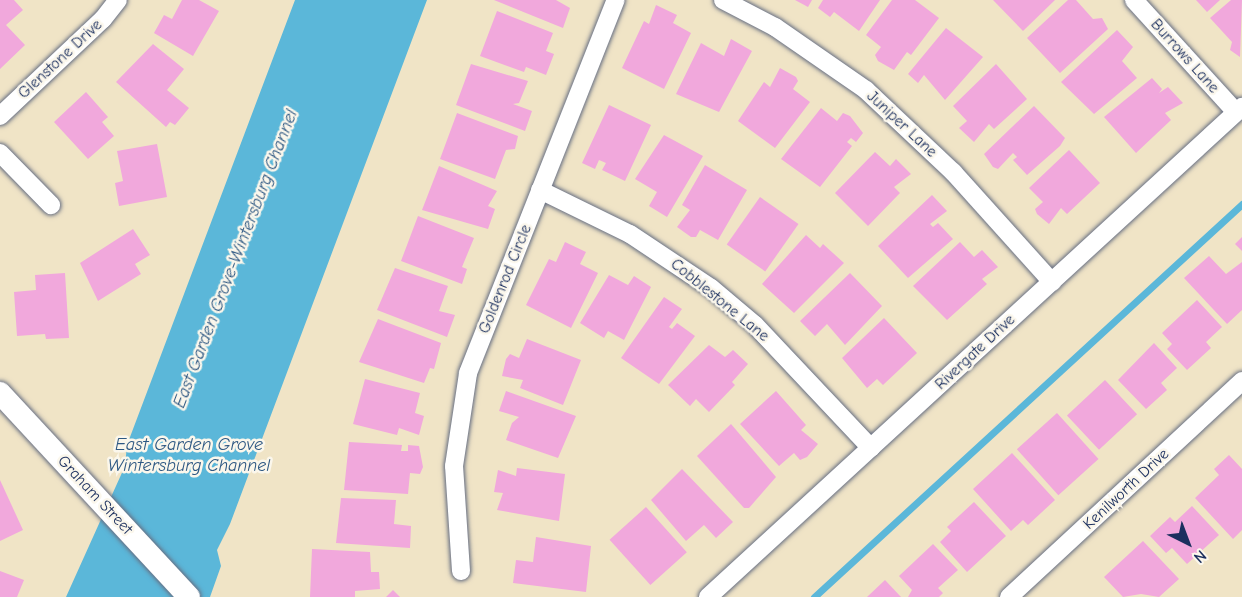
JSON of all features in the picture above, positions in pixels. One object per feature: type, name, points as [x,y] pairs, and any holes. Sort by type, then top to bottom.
[{"type":"street","name":"Glenstone Drive","points":[[0,116],[103,20],[117,0]]},
{"type":"street","name":"Goldenrod Circle","points":[[460,571],[454,466],[468,373],[616,0]]},
{"type":"street","name":"Juniper Lane","points":[[723,0],[775,27],[866,90],[954,172],[1052,282]]},
{"type":"street","name":"Burrows Lane","points":[[1134,0],[1239,110]]},
{"type":"street","name":"Rivergate Drive","points":[[708,597],[1239,110]]},
{"type":"street","points":[[0,153],[51,205]]},
{"type":"street","name":"Cobblestone Lane","points":[[540,190],[630,234],[711,288],[755,325],[871,448]]},
{"type":"street","name":"Kenilworth Drive","points":[[1009,597],[1242,381]]},
{"type":"street","name":"Graham Street","points":[[0,393],[189,597]]},
{"type":"water","name":"East Garden Grove Wintersburg Channel","points":[[295,0],[427,0],[230,524],[217,550],[221,566],[210,597],[66,597],[125,466],[127,445]]},
{"type":"building","points":[[0,0],[14,0],[23,10],[6,25],[25,45],[0,69]]},
{"type":"building","points":[[182,0],[199,0],[219,11],[193,56],[154,33],[164,15],[172,19]]},
{"type":"building","points":[[494,0],[556,0],[570,8],[563,28]]},
{"type":"building","points":[[795,0],[812,0],[808,7]]},
{"type":"building","points":[[823,0],[880,0],[859,31],[834,12],[830,17],[818,8]]},
{"type":"building","points":[[892,0],[915,0],[939,18],[911,55],[907,52],[894,70],[878,61],[875,55],[881,47],[866,35]]},
{"type":"building","points":[[993,0],[1055,0],[1023,31]]},
{"type":"building","points":[[1068,0],[1076,0],[1093,19],[1102,18],[1108,29],[1060,73],[1027,38]]},
{"type":"building","points":[[1196,0],[1220,0],[1207,12]]},
{"type":"building","points":[[1231,0],[1242,0],[1240,57],[1230,50],[1232,42],[1210,18]]},
{"type":"building","points":[[656,5],[677,15],[673,23],[691,33],[664,89],[622,68],[644,21],[649,24]]},
{"type":"building","points":[[497,11],[553,33],[546,51],[554,54],[546,75],[526,67],[524,72],[480,56]]},
{"type":"building","points":[[946,28],[983,57],[945,100],[924,75],[918,83],[908,74]]},
{"type":"building","points":[[1117,30],[1133,47],[1122,61],[1137,78],[1094,114],[1061,82]]},
{"type":"building","points":[[731,39],[752,51],[719,112],[676,94],[701,43],[724,56]]},
{"type":"building","points":[[153,44],[184,69],[167,90],[189,108],[175,125],[170,122],[166,127],[116,82]]},
{"type":"building","points":[[471,64],[528,81],[519,103],[513,104],[532,111],[525,131],[456,105]]},
{"type":"building","points":[[996,64],[1027,99],[994,129],[989,124],[974,142],[959,128],[967,121],[953,106]]},
{"type":"building","points":[[780,68],[796,77],[798,81],[793,89],[810,102],[775,148],[738,121],[764,82],[770,87]]},
{"type":"building","points":[[1152,78],[1162,89],[1159,93],[1168,87],[1183,103],[1165,113],[1171,120],[1136,153],[1104,117]]},
{"type":"building","points":[[86,92],[108,117],[102,122],[114,136],[88,159],[54,122]]},
{"type":"building","points":[[609,105],[651,125],[625,181],[602,170],[606,163],[599,160],[595,169],[582,163]]},
{"type":"building","points":[[1034,106],[1065,138],[1060,146],[1027,175],[1013,160],[1017,157],[1013,153],[998,169],[993,167],[984,154]]},
{"type":"building","points":[[821,108],[837,121],[843,113],[850,116],[863,133],[856,142],[851,138],[847,142],[852,146],[820,187],[781,159]]},
{"type":"building","points":[[457,113],[518,136],[515,149],[506,150],[495,179],[440,159]]},
{"type":"building","points":[[664,135],[703,156],[667,217],[649,206],[657,192],[635,179]]},
{"type":"building","points":[[157,144],[167,197],[119,206],[115,183],[123,181],[117,151]]},
{"type":"building","points":[[1069,150],[1100,183],[1067,214],[1061,208],[1049,224],[1037,214],[1035,209],[1043,202],[1029,188]]},
{"type":"building","points":[[875,152],[890,166],[896,159],[911,174],[894,187],[900,193],[868,226],[835,193]]},
{"type":"building","points":[[705,165],[747,190],[718,240],[700,230],[696,237],[691,237],[677,227],[690,210],[682,205]]},
{"type":"building","points":[[439,166],[497,191],[488,206],[495,209],[488,229],[422,210]]},
{"type":"building","points":[[932,195],[947,211],[930,224],[933,227],[938,223],[953,239],[908,278],[878,246]]},
{"type":"building","points":[[760,197],[799,224],[765,271],[727,245]]},
{"type":"building","points":[[418,216],[474,238],[462,267],[467,269],[462,284],[401,261]]},
{"type":"building","points":[[133,229],[150,255],[135,264],[141,274],[98,301],[80,263]]},
{"type":"building","points":[[806,235],[820,248],[823,244],[844,263],[794,313],[762,284]]},
{"type":"building","points":[[1242,237],[1242,251],[1235,244]]},
{"type":"building","points":[[565,242],[586,252],[580,264],[598,273],[571,328],[526,305],[549,259],[556,262]]},
{"type":"building","points":[[960,242],[974,257],[982,250],[998,267],[982,279],[987,284],[947,320],[913,286]]},
{"type":"building","points":[[1209,256],[1226,274],[1242,262],[1242,310],[1227,324],[1184,278]]},
{"type":"building","points":[[395,268],[448,286],[439,311],[455,315],[447,337],[377,310]]},
{"type":"building","points":[[65,273],[69,338],[46,339],[45,334],[17,336],[14,292],[36,290],[35,275]]},
{"type":"building","points":[[850,273],[882,306],[845,345],[827,324],[815,336],[800,321]]},
{"type":"building","points":[[609,275],[628,285],[634,276],[651,287],[624,340],[608,331],[604,338],[580,323]]},
{"type":"building","points":[[664,297],[682,309],[669,327],[672,329],[677,323],[695,336],[659,384],[621,358]]},
{"type":"building","points":[[1197,300],[1222,327],[1206,342],[1211,348],[1187,370],[1167,349],[1172,344],[1162,333]]},
{"type":"building","points":[[884,318],[917,353],[883,385],[877,379],[867,388],[842,358]]},
{"type":"building","points":[[378,319],[441,343],[434,369],[430,368],[424,383],[359,362]]},
{"type":"building","points":[[527,339],[581,360],[563,405],[520,388],[523,380],[502,376],[506,359],[510,354],[519,358]]},
{"type":"building","points":[[1154,343],[1177,368],[1161,383],[1167,390],[1146,409],[1118,380]]},
{"type":"building","points":[[709,345],[725,357],[733,350],[748,364],[732,382],[735,385],[709,412],[696,399],[690,406],[668,385]]},
{"type":"building","points":[[365,379],[420,393],[415,413],[424,416],[419,435],[399,428],[397,435],[353,424]]},
{"type":"building","points":[[1105,380],[1137,414],[1099,450],[1067,415]]},
{"type":"building","points":[[506,391],[576,416],[558,458],[506,440],[512,423],[519,417],[499,411]]},
{"type":"building","points":[[776,391],[806,425],[801,430],[818,444],[807,457],[800,460],[794,453],[779,466],[740,424]]},
{"type":"building","points":[[1057,413],[1098,459],[1058,495],[1017,449]]},
{"type":"building","points":[[731,424],[776,477],[749,508],[744,508],[697,456]]},
{"type":"building","points":[[349,442],[402,445],[401,451],[408,451],[408,445],[419,446],[423,467],[420,474],[410,473],[408,494],[344,490]]},
{"type":"building","points":[[1012,453],[1055,500],[1028,525],[1023,520],[1011,531],[973,489]]},
{"type":"building","points":[[1229,455],[1242,469],[1242,530],[1233,539],[1195,498],[1219,475],[1214,469]]},
{"type":"building","points":[[517,468],[565,474],[559,521],[497,510],[503,493],[494,492],[498,470],[516,476]]},
{"type":"building","points":[[682,469],[733,522],[716,538],[704,525],[686,541],[651,500]]},
{"type":"building","points":[[0,480],[23,530],[0,541]]},
{"type":"building","points":[[341,498],[396,500],[394,524],[411,526],[410,548],[336,543]]},
{"type":"building","points":[[974,502],[1006,536],[967,572],[940,542],[951,531],[947,527]]},
{"type":"building","points":[[1192,506],[1219,535],[1187,564],[1172,548],[1166,553],[1150,536],[1170,517],[1175,522]]},
{"type":"building","points":[[646,507],[687,552],[650,585],[610,540]]},
{"type":"building","points":[[536,537],[591,546],[586,592],[513,583],[516,560],[533,562]]},
{"type":"building","points":[[1143,541],[1179,579],[1159,597],[1141,594],[1123,597],[1104,577]]},
{"type":"building","points":[[933,544],[958,570],[938,588],[943,593],[939,597],[908,597],[912,590],[899,576]]},
{"type":"building","points":[[312,549],[370,552],[371,572],[379,572],[380,589],[355,591],[355,597],[310,597]]},
{"type":"building","points":[[0,571],[24,580],[17,597],[0,597]]},
{"type":"building","points":[[885,580],[901,597],[867,597]]},
{"type":"building","points":[[393,590],[400,597],[386,597]]},
{"type":"waterway","points":[[814,597],[1242,204]]},
{"type":"water label","name":"East Garden Grove-Wintersburg Channel","points":[[236,259]]}]
